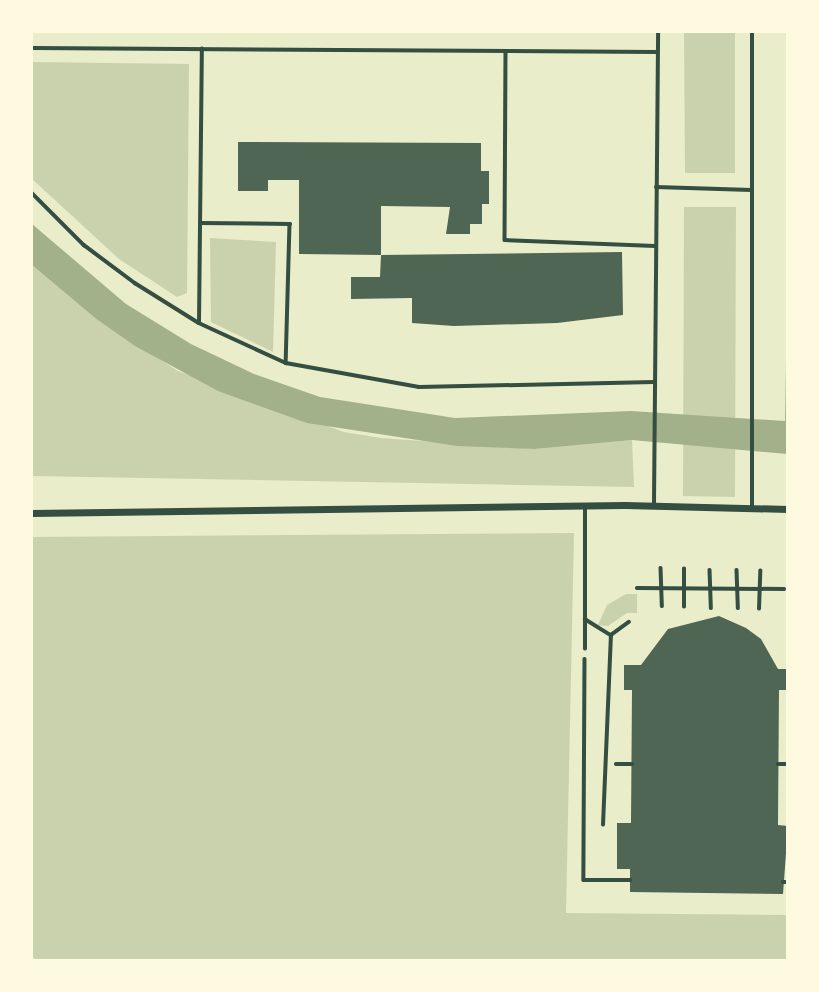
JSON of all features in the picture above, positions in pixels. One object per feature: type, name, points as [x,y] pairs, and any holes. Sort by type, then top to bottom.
[{"type":"street","points":[[32,513],[585,506],[788,509]]},
{"type":"lane","points":[[654,506],[658,32]]},
{"type":"lane","points":[[752,32],[752,508]]},
{"type":"lane","points":[[32,48],[657,52]]},
{"type":"lane","points":[[199,323],[202,49]]},
{"type":"lane","points":[[506,51],[505,240],[655,246]]},
{"type":"lane","points":[[656,187],[751,190]]},
{"type":"lane","points":[[32,194],[84,245],[199,323],[286,363],[419,387],[654,382]]},
{"type":"lane","points":[[200,223],[290,223],[286,363]]},
{"type":"lane","points":[[585,506],[585,649]]},
{"type":"lane","points":[[585,619],[611,635]]},
{"type":"lane","points":[[611,635],[629,622]]},
{"type":"lane","points":[[603,825],[611,635]]},
{"type":"path","points":[[661,568],[662,606]]},
{"type":"path","points":[[684,569],[684,607]]},
{"type":"path","points":[[710,569],[711,608]]},
{"type":"path","points":[[737,570],[738,608]]},
{"type":"path","points":[[759,609],[760,570]]},
{"type":"path","points":[[637,588],[784,589]]},
{"type":"path","points":[[585,649],[584,880],[630,880]]},
{"type":"path","points":[[778,764],[788,764]]},
{"type":"shaded area","points":[[684,32],[735,32],[735,173],[685,173]]},
{"type":"shaded area","points":[[32,62],[189,64],[187,293],[177,297],[119,259],[32,179]]},
{"type":"shaded area","points":[[684,207],[736,207],[735,497],[683,496]]},
{"type":"shaded area","points":[[32,224],[126,304],[191,344],[254,374],[320,397],[455,418],[631,411],[785,421],[787,305],[787,454],[632,440],[535,449],[457,446],[307,423],[218,391],[135,346],[95,318],[32,265]]},
{"type":"shaded area","points":[[210,238],[276,242],[273,352],[211,322]]},
{"type":"shaded area","points":[[32,265],[95,318],[178,371],[344,432],[381,438],[535,449],[632,440],[634,487],[32,476]]},
{"type":"shaded area","points":[[574,533],[566,913],[787,915],[787,960],[36,960],[32,957],[32,537]]},
{"type":"shaded area","points":[[626,594],[637,594],[637,613],[627,613],[608,626],[598,625],[607,605]]},
{"type":"building","points":[[238,142],[481,143],[481,171],[489,171],[489,204],[482,204],[482,224],[470,224],[470,234],[446,234],[450,207],[381,206],[381,255],[299,254],[299,180],[268,180],[268,191],[238,191]]},
{"type":"building","points":[[622,252],[623,315],[557,323],[454,326],[412,323],[412,298],[351,299],[351,277],[380,277],[381,255]]},
{"type":"building","points":[[719,616],[746,628],[761,639],[778,669],[788,669],[788,690],[779,690],[778,825],[788,826],[783,894],[630,892],[630,869],[617,869],[617,823],[631,823],[632,690],[624,690],[624,665],[641,665],[668,629]]}]
